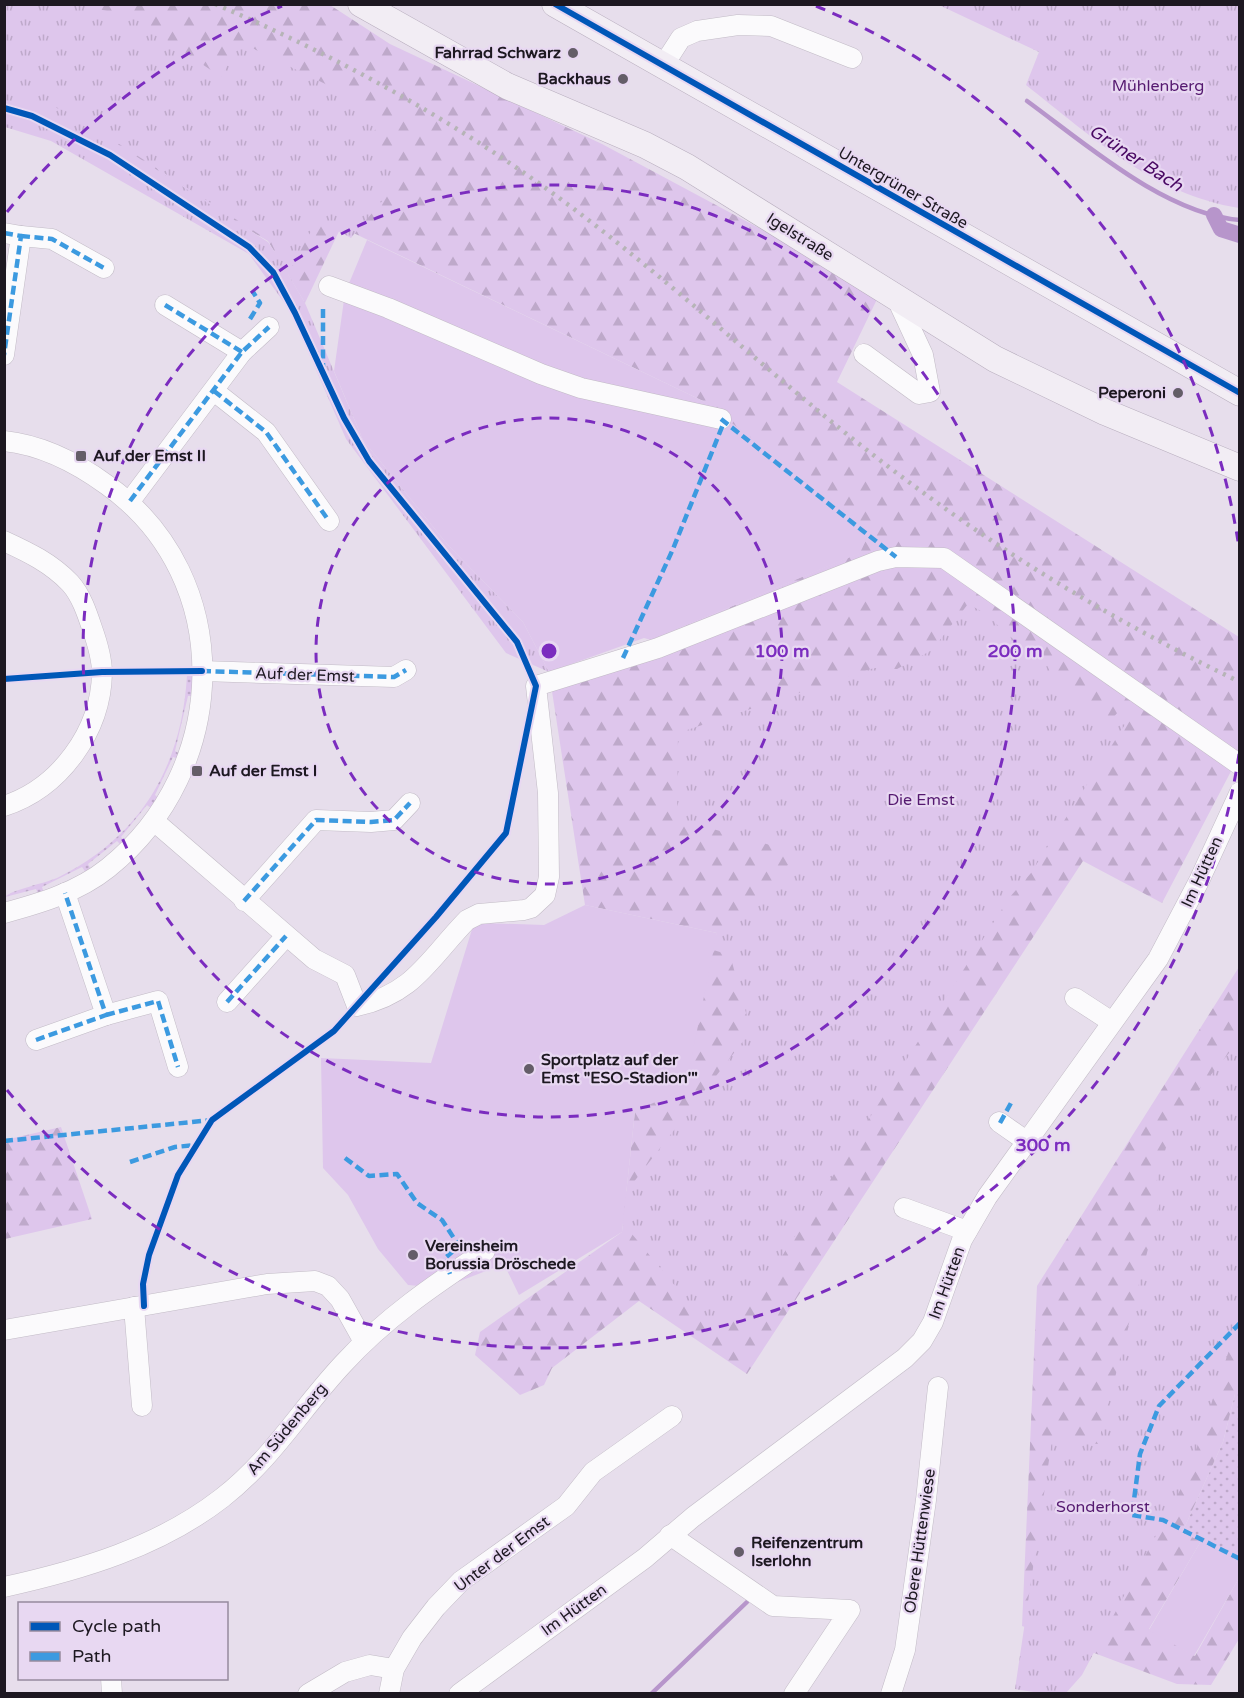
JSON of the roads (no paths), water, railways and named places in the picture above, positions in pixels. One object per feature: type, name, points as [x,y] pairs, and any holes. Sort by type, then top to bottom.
[{"type":"main road","name":"Igelstraße","points":[[361,4],[507,86],[645,145],[687,167],[956,336],[1034,379],[1105,412],[1239,468]]},
{"type":"main road","name":"Untergrüner Straße","points":[[555,4],[1239,393]]},
{"type":"street","points":[[663,66],[681,38],[697,31],[738,24],[771,26],[852,58]]},
{"type":"street","points":[[4,355],[13,235],[52,239],[104,268]]},
{"type":"street","points":[[329,286],[388,308],[541,374],[581,388],[721,419]]},
{"type":"street","points":[[864,354],[919,394],[930,392],[923,355],[897,299]]},
{"type":"street","points":[[165,305],[242,352]]},
{"type":"street","points":[[130,501],[242,352],[269,327]]},
{"type":"street","points":[[214,391],[266,432],[329,520]]},
{"type":"street","points":[[4,441],[22,443],[77,465],[130,501],[160,537],[182,576],[198,624],[202,671],[202,700],[193,748],[177,784],[154,821],[107,869],[65,893],[4,913]]},
{"type":"street","points":[[4,541],[47,562],[71,584],[86,610],[98,645],[102,672],[96,711],[83,740],[62,770],[26,799],[4,806]]},
{"type":"street","points":[[154,821],[314,959],[345,975],[357,1006],[382,1001],[410,984],[467,920],[478,914],[531,908],[544,895],[549,877],[548,793],[536,686],[658,648],[878,561],[896,557],[944,558],[1239,765]]},
{"type":"street","name":"Auf der Emst","points":[[202,671],[394,677],[406,670]]},
{"type":"street","name":"Im Hütten","points":[[459,1694],[645,1558],[670,1535],[905,1358],[922,1341],[933,1322],[954,1260],[967,1231],[1026,1141],[1141,984],[1172,935],[1239,792]]},
{"type":"street","points":[[244,901],[316,820],[371,822],[394,820],[410,803]]},
{"type":"street","points":[[65,893],[106,1015]]},
{"type":"street","points":[[228,1002],[286,936]]},
{"type":"street","points":[[1075,998],[1113,1022]]},
{"type":"street","points":[[36,1040],[106,1015],[158,1001],[178,1067]]},
{"type":"street","points":[[999,1122],[1026,1141]]},
{"type":"street","points":[[904,1208],[967,1231]]},
{"type":"street","name":"Am Südenberg","points":[[4,1587],[96,1563],[160,1538],[197,1516],[249,1476],[364,1342],[417,1296],[485,1251]]},
{"type":"street","points":[[4,1330],[267,1284],[315,1281],[328,1286],[340,1299],[364,1342]]},
{"type":"street","points":[[134,1307],[142,1406]]},
{"type":"street","name":"Obere Hüttenwiese","points":[[891,1694],[905,1650],[926,1500],[938,1387]]},
{"type":"street","name":"Unter der Emst","points":[[388,1694],[394,1669],[412,1638],[436,1607],[461,1581],[566,1506],[593,1472],[672,1416]]},
{"type":"street","points":[[670,1535],[773,1606],[850,1611],[794,1694]]},
{"type":"street","points":[[308,1694],[345,1672],[370,1665],[394,1669]]},
{"type":"waterway","name":"Grüner Bach","points":[[1027,101],[1101,156],[1155,191],[1183,205],[1212,215],[1240,220]]},
{"type":"waterway","points":[[1214,215],[1221,229],[1240,235]]},
{"type":"waterway","points":[[651,1694],[747,1602]]},
{"type":"railway","points":[[215,4],[297,41],[377,82],[493,152],[581,214],[822,414],[959,518],[1076,594],[1157,640],[1240,682]]},
{"type":"place","name":"Fahrrad Schwarz","points":[[573,53]]},
{"type":"place","name":"Backhaus","points":[[623,79]]},
{"type":"place","name":"Peperoni","points":[[1178,393]]},
{"type":"place","name":"Auf der Emst II","points":[[81,456]]},
{"type":"place","name":"Auf der Emst I","points":[[197,771]]},
{"type":"place","name":"Sportplatz auf der Emst \"ESO-Stadion'\"","points":[[529,1069]]},
{"type":"place","name":"Vereinsheim Borussia Dröschede","points":[[413,1255]]},
{"type":"place","name":"Reifenzentrum Iserlohn","points":[[739,1552]]},
{"type":"park label","name":"Mühlenberg","points":[[1158,86]]},
{"type":"park label","name":"Die Emst","points":[[921,800]]},
{"type":"park label","name":"Sonderhorst","points":[[1103,1507]]}]
